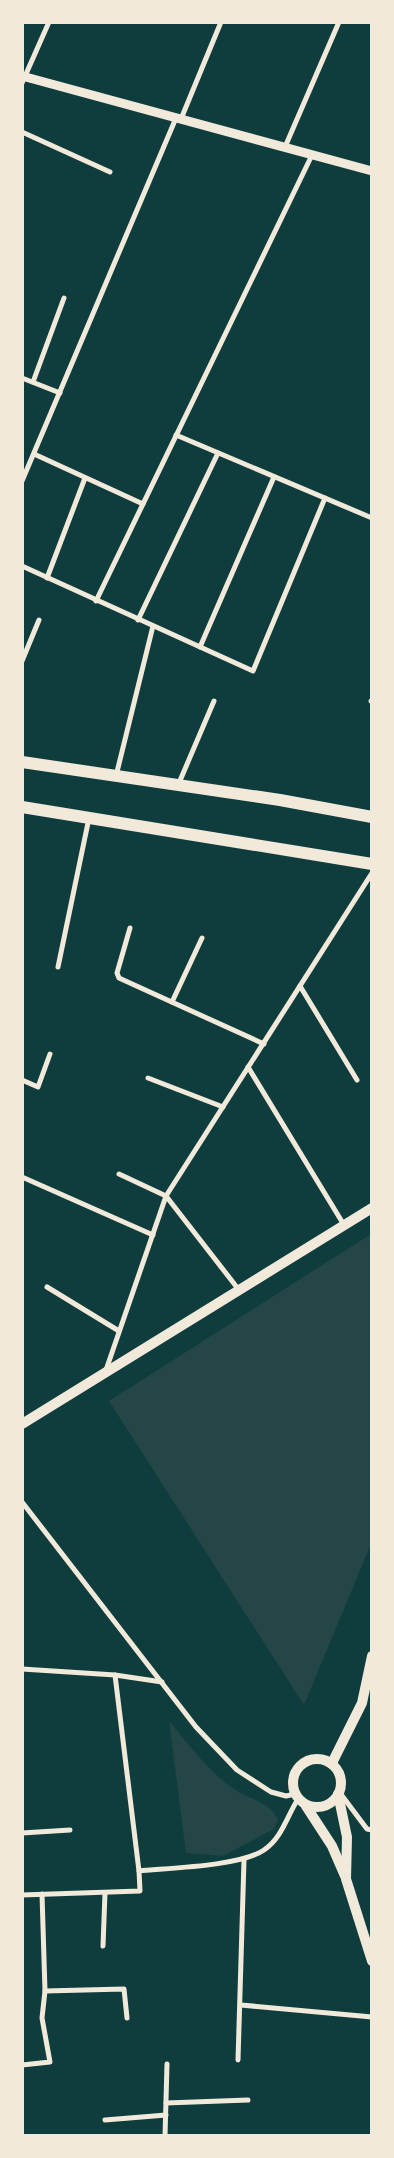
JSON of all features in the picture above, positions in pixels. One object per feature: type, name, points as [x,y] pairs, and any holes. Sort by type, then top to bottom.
[{"type":"main road","points":[[22,762],[280,800],[372,817]]},
{"type":"main road","points":[[22,807],[372,864]]},
{"type":"main road","points":[[22,1424],[372,1208]]},
{"type":"main road","points":[[332,1763],[364,1703],[372,1656]]},
{"type":"main road","points":[[346,1879],[347,1837],[339,1793],[340,1776],[332,1763],[318,1758],[311,1759],[298,1767],[292,1781],[298,1802],[332,1846],[346,1879],[372,1961]]},
{"type":"main road","points":[[298,1802],[312,1807],[324,1806],[334,1800],[339,1793]]},
{"type":"street","points":[[49,22],[23,78],[372,171]]},
{"type":"street","points":[[22,481],[25,466],[34,454],[221,22]]},
{"type":"street","points":[[286,147],[339,22]]},
{"type":"street","points":[[22,132],[110,172]]},
{"type":"street","points":[[96,600],[312,154]]},
{"type":"street","points":[[33,382],[64,298]]},
{"type":"street","points":[[22,378],[60,392]]},
{"type":"street","points":[[176,435],[372,518]]},
{"type":"street","points":[[138,620],[218,453]]},
{"type":"street","points":[[34,454],[143,504]]},
{"type":"street","points":[[200,647],[274,477]]},
{"type":"street","points":[[48,578],[85,478]]},
{"type":"street","points":[[22,566],[253,671],[325,498]]},
{"type":"street","points":[[22,661],[39,620]]},
{"type":"street","points":[[116,776],[153,626]]},
{"type":"street","points":[[178,786],[214,701]]},
{"type":"street","points":[[58,968],[89,818]]},
{"type":"street","points":[[105,1374],[166,1196],[372,872]]},
{"type":"street","points":[[130,928],[117,976],[264,1044]]},
{"type":"street","points":[[172,1002],[202,938]]},
{"type":"street","points":[[300,986],[357,1080]]},
{"type":"street","points":[[22,1080],[38,1087],[50,1054]]},
{"type":"street","points":[[248,1067],[344,1225]]},
{"type":"street","points":[[148,1078],[223,1107]]},
{"type":"street","points":[[118,1174],[166,1196],[239,1291]]},
{"type":"street","points":[[22,1177],[152,1235]]},
{"type":"street","points":[[47,1287],[119,1331]]},
{"type":"street","points":[[22,1502],[196,1728],[237,1770],[271,1792],[298,1802],[282,1831],[265,1850],[244,1860],[139,1871]]},
{"type":"street","points":[[22,1669],[115,1675],[162,1682]]},
{"type":"street","points":[[22,1894],[140,1891],[115,1675]]},
{"type":"street","points":[[339,1793],[367,1829],[372,1830]]},
{"type":"street","points":[[22,1833],[70,1830]]},
{"type":"street","points":[[238,2060],[244,1860]]},
{"type":"street","points":[[103,1946],[105,1893]]},
{"type":"street","points":[[22,2065],[50,2062],[42,2018],[45,1991],[42,1894]]},
{"type":"street","points":[[45,1991],[124,1989],[128,2018]]},
{"type":"street","points":[[241,2005],[372,2017]]},
{"type":"street","points":[[165,2136],[167,2064]]},
{"type":"street","points":[[166,2102],[248,2100]]},
{"type":"street","points":[[105,2120],[166,2115]]},
{"type":"shaded area","points":[[371,1234],[371,1544],[304,1705],[109,1401]]},
{"type":"shaded area","points":[[169,1721],[216,1775],[240,1792],[259,1801],[275,1814],[278,1820],[274,1829],[223,1856],[186,1853]]}]
